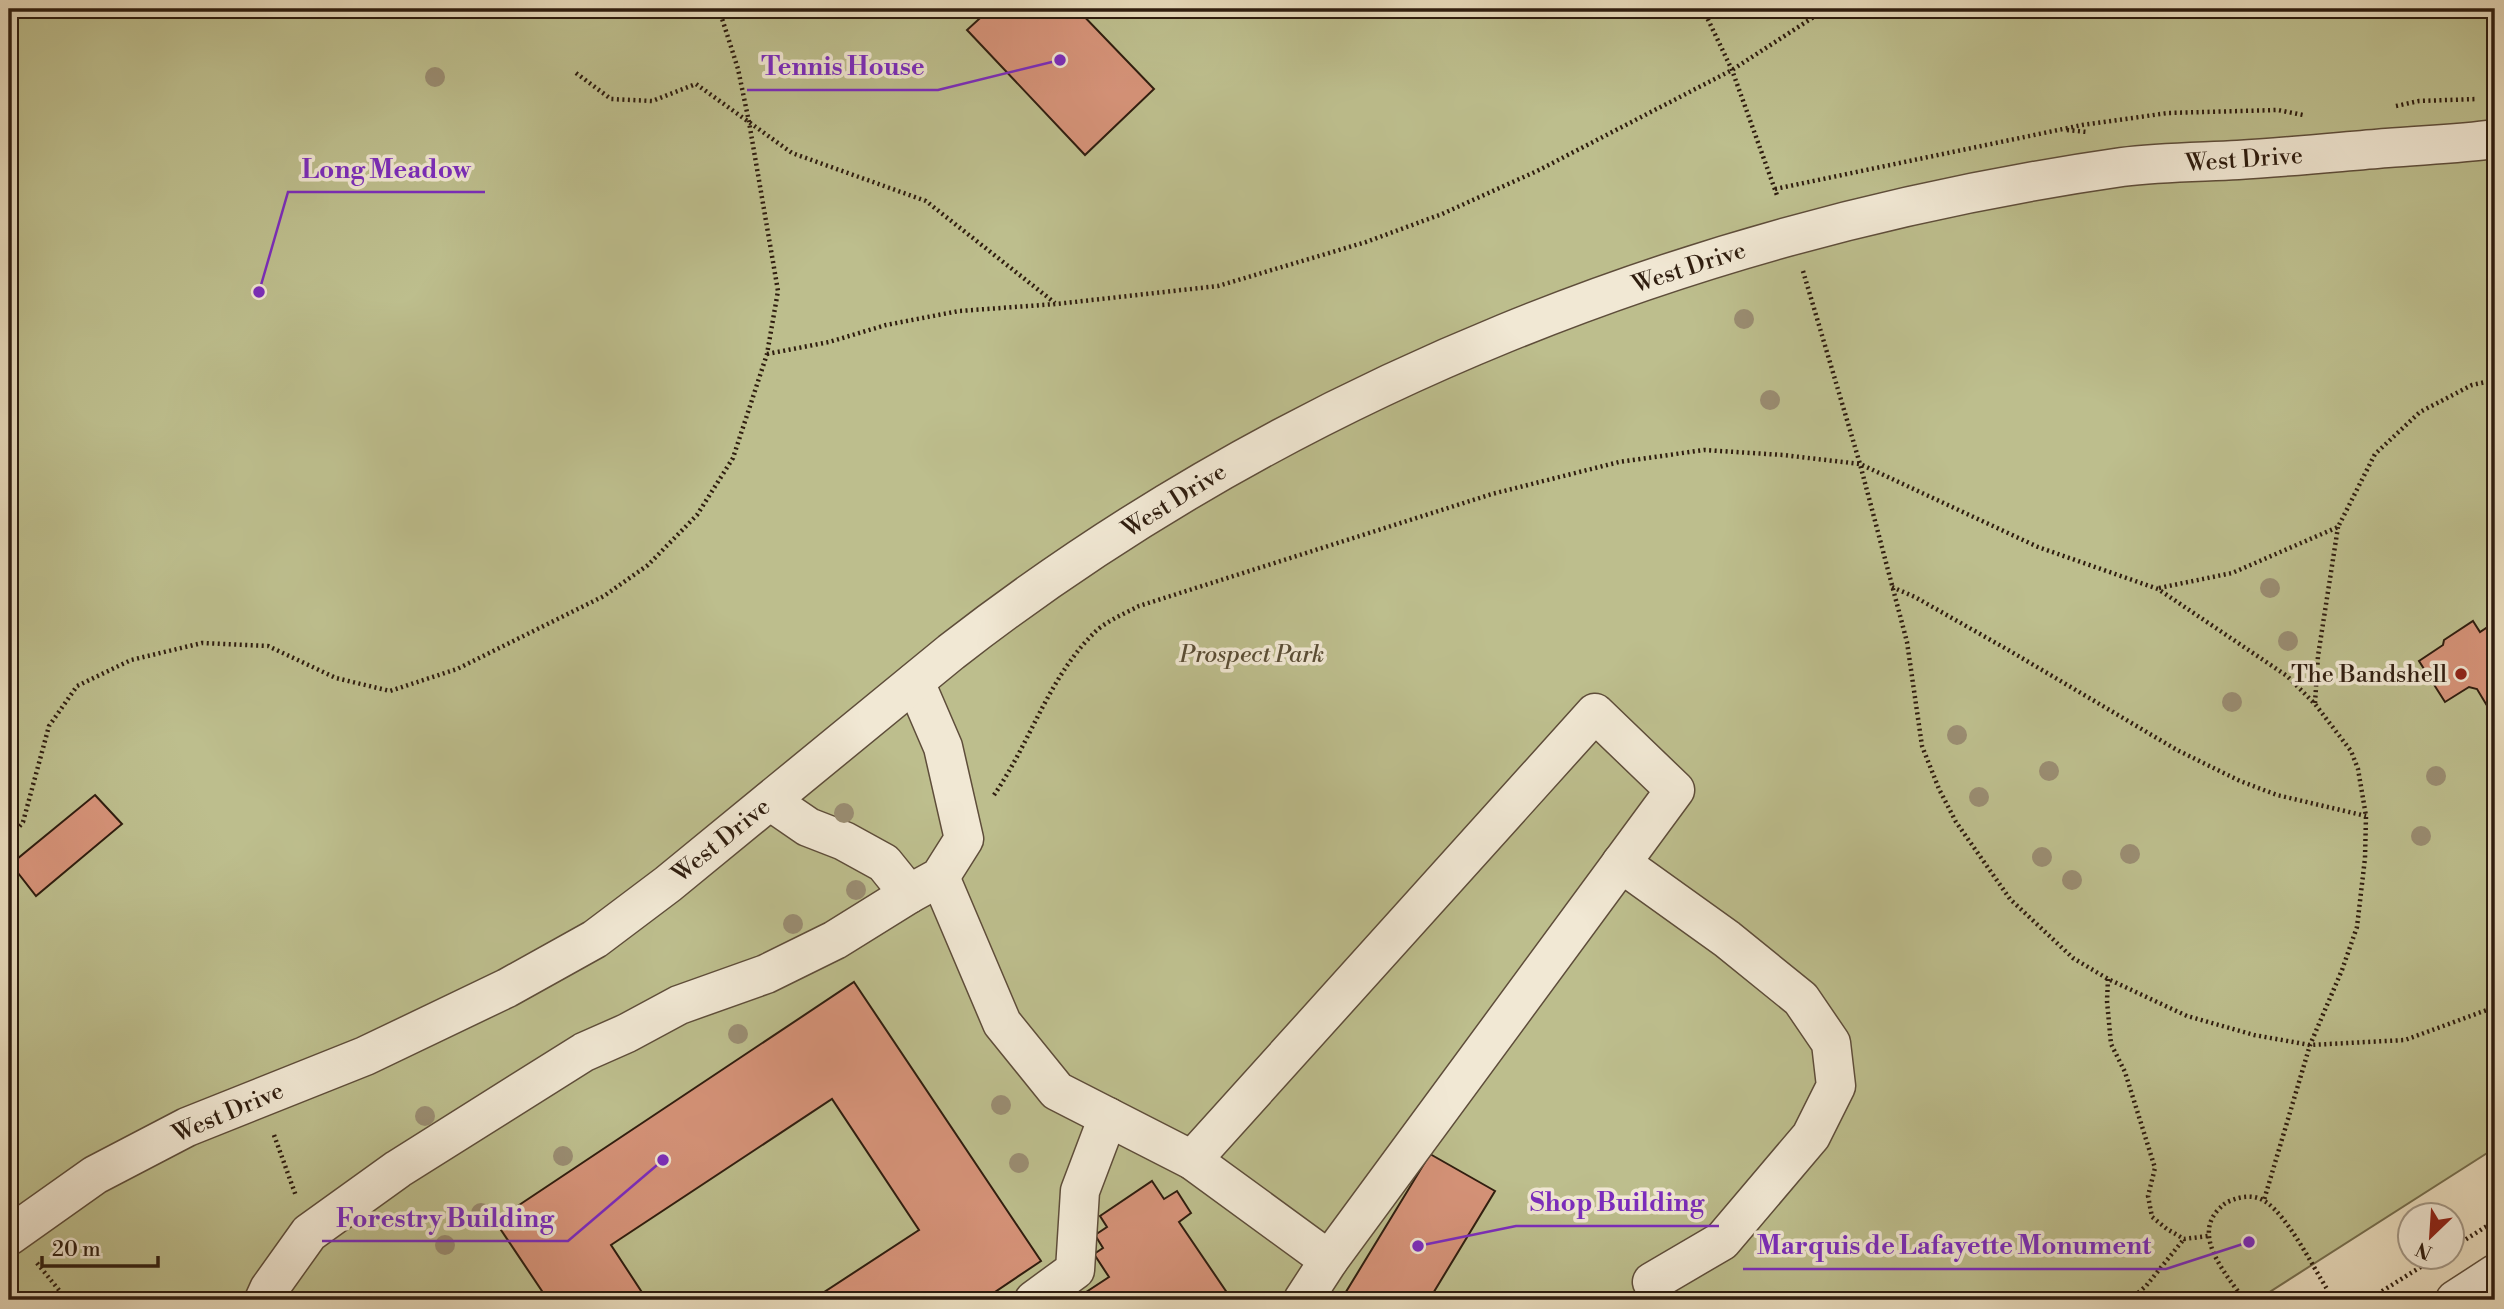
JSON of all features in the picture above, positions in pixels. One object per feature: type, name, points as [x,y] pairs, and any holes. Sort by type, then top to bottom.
[{"type":"street","name":"West Drive","points":[[9,1236],[95,1175],[187,1127],[365,1056],[507,988],[595,939],[989,622],[1065,569],[1206,478],[1304,425],[1421,368],[1543,317],[1697,262],[1850,220],[1985,191],[2125,166],[2252,159],[2495,139]]},
{"type":"street","points":[[264,1300],[309,1233],[398,1169],[584,1052],[679,1005],[766,974],[835,940],[924,885],[964,839],[943,747],[915,682]]},
{"type":"street","points":[[1192,1160],[1595,713],[1675,790],[1329,1260],[1303,1300]]},
{"type":"street","points":[[770,800],[808,827],[844,841],[924,885],[1002,1023],[1057,1091],[1192,1160],[1329,1260]]},
{"type":"street","points":[[1621,863],[1727,939],[1801,999],[1831,1043],[1836,1086],[1811,1136],[1722,1241],[1652,1282]]},
{"type":"street","points":[[1034,1300],[1075,1270],[1080,1191],[1108,1116]]},
{"type":"street","points":[[2455,1300],[2495,1274]]},
{"type":"path","points":[[9,839],[23,822],[48,726],[77,687],[131,660],[202,643],[268,646],[336,678],[390,691],[457,669],[604,596],[648,565],[697,515],[733,458],[767,354],[778,291],[750,122],[738,69],[719,9]]},
{"type":"path","points":[[1703,9],[1732,70],[1778,198]]},
{"type":"path","points":[[767,354],[830,341],[886,325],[959,311],[1056,304],[1218,286],[1366,242],[1442,214],[1538,171],[1732,70],[1826,9]]},
{"type":"path","points":[[576,73],[611,99],[652,101],[696,84],[792,153],[926,201],[1056,304]]},
{"type":"path","points":[[1801,265],[1860,464],[1907,642],[1922,746],[1938,789],[1956,822],[2010,899],[2073,958],[2108,979],[2187,1016],[2254,1035],[2310,1045],[2405,1040],[2495,1007]]},
{"type":"path","points":[[2315,704],[2318,656],[2338,527],[2375,454],[2420,412],[2472,385],[2495,380]]},
{"type":"path","points":[[964,839],[1011,771],[1064,669],[1094,632],[1139,606],[1492,494],[1619,462],[1704,450],[1860,464],[2038,547],[2158,589],[2287,676],[2315,704],[2351,751],[2366,816],[2365,858],[2357,927],[2310,1045],[2264,1200]]},
{"type":"path","points":[[2158,589],[2232,573],[2338,527]]},
{"type":"path","points":[[1892,587],[2010,651],[2177,750],[2240,781],[2277,795],[2366,816]]},
{"type":"path","points":[[2108,979],[2111,1044],[2125,1072],[2155,1168],[2148,1196],[2152,1217],[2184,1239],[2207,1236]]},
{"type":"path","points":[[261,1097],[309,1233]]},
{"type":"path","points":[[2244,1300],[2214,1255],[2207,1236],[2212,1216],[2225,1202],[2245,1196],[2264,1200],[2279,1214],[2328,1289]]},
{"type":"path","points":[[2466,1239],[2495,1221]]},
{"type":"path","points":[[2130,1300],[2146,1286],[2184,1239]]},
{"type":"path","points":[[37,1262],[67,1300]]},
{"type":"path","points":[[2368,1300],[2416,1270]]},
{"type":"green space","name":"Prospect Park","points":[[9,9],[2495,9],[2495,1148],[2414,1200],[2396,1200],[2396,1211],[2257,1300],[9,1300]]},
{"type":"building","points":[[990,9],[1077,9],[1154,89],[1085,155],[967,30]]},
{"type":"building","name":"The Bandshell","points":[[2473,621],[2480,632],[2495,622],[2495,719],[2477,689],[2469,687],[2445,702],[2419,661]]},
{"type":"building","points":[[95,795],[122,824],[36,896],[11,864]]},
{"type":"building","points":[[854,982],[1041,1261],[983,1300],[812,1300],[919,1230],[832,1099],[611,1245],[647,1300],[548,1300],[495,1221]]},
{"type":"building","points":[[1430,1154],[1495,1191],[1429,1300],[1341,1300]]},
{"type":"building","points":[[1152,1181],[1164,1199],[1177,1191],[1191,1213],[1179,1222],[1232,1300],[1074,1300],[1109,1277],[1094,1254],[1103,1248],[1095,1235],[1107,1227],[1100,1216]]},
{"type":"place","name":"Tennis House","points":[[1060,60]]},
{"type":"place","name":"Long Meadow","points":[[259,292]]},
{"type":"place","name":"The Bandshell","points":[[2461,674]]},
{"type":"place","name":"Forestry Building","points":[[663,1160]]},
{"type":"place","name":"Marquis de Lafayette Monument","points":[[2249,1242]]},
{"type":"place","name":"Shop Building","points":[[1418,1246]]}]
